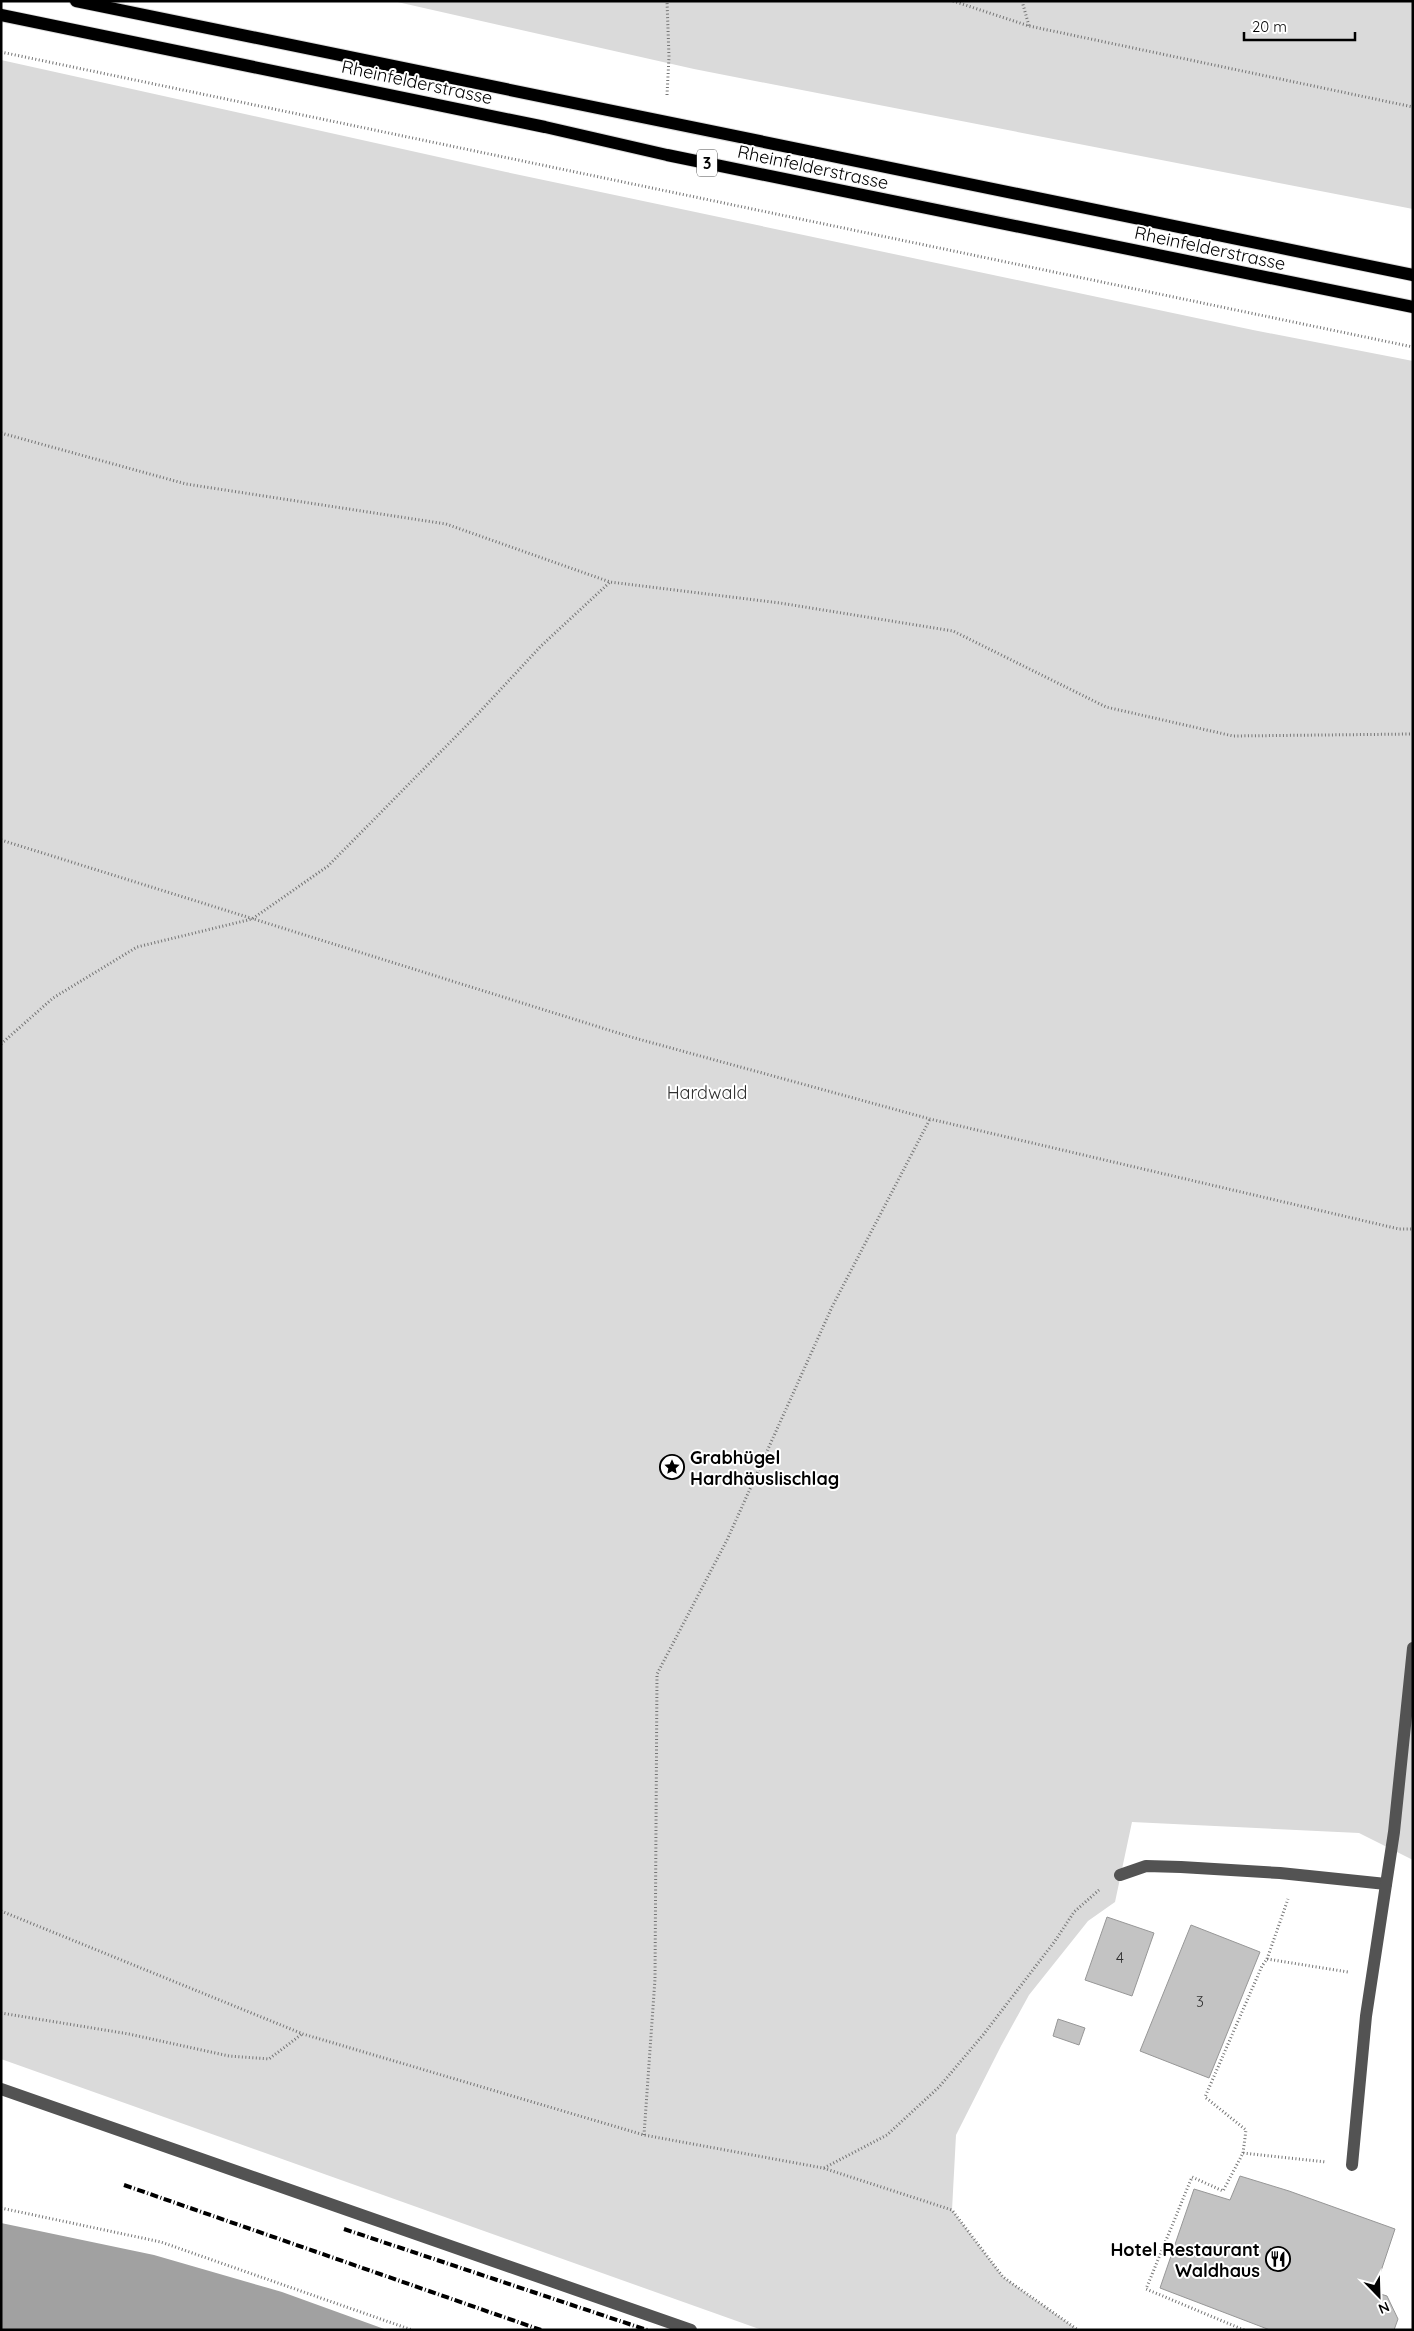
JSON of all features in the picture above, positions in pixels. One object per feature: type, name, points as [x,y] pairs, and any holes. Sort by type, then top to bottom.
[{"type":"main road","name":"Rheinfelderstrasse","points":[[76,1],[1413,275]]},
{"type":"main road","name":"Rheinfelderstrasse","points":[[1,15],[545,127],[667,155],[1413,307]]},
{"type":"lane","points":[[1352,2165],[1372,1973],[1394,1832],[1413,1648]]},
{"type":"lane","points":[[1120,1875],[1146,1866],[1296,1874],[1386,1884]]},
{"type":"lane","points":[[1,2089],[690,2330]]},
{"type":"path","points":[[665,123],[669,57],[667,1]]},
{"type":"path","points":[[953,1],[1029,26],[1413,107]]},
{"type":"path","points":[[1022,1],[1029,26]]},
{"type":"path","points":[[1,52],[1413,347]]},
{"type":"path","points":[[1,433],[186,484],[446,524],[610,582],[780,603],[953,630],[1106,707],[1233,736],[1413,734]]},
{"type":"path","points":[[1,1044],[53,998],[137,947],[252,919],[328,866],[474,718],[541,646],[610,582]]},
{"type":"path","points":[[1,840],[631,1037],[930,1119],[1399,1229],[1413,1229]]},
{"type":"path","points":[[644,2135],[655,1979],[657,1674],[727,1540],[832,1307],[930,1119]]},
{"type":"path","points":[[1244,2330],[1146,2289],[1192,2177],[1223,2191],[1243,2153],[1246,2130],[1205,2097],[1262,1966],[1267,1960],[1296,1874]]},
{"type":"path","points":[[823,2168],[887,2135],[939,2087],[983,2035],[1055,1941],[1074,1912],[1106,1884],[1120,1875]]},
{"type":"path","points":[[1,1911],[303,2034],[644,2135],[823,2168],[952,2210],[1003,2277],[1078,2330]]},
{"type":"path","points":[[1267,1960],[1316,1968],[1372,1973]]},
{"type":"path","points":[[1,2013],[129,2034],[229,2056],[269,2059],[303,2034]]},
{"type":"path","points":[[1243,2153],[1352,2165]]},
{"type":"path","points":[[1,2208],[161,2242],[412,2330]]},
{"type":"green space","points":[[393,1],[1413,1],[1413,209],[694,69]]},
{"type":"green space","name":"Hardwald","points":[[1,60],[506,172],[1253,330],[1413,361],[1413,1860],[1359,1833],[1132,1822],[1115,1902],[1088,1921],[1029,1995],[956,2135],[952,2210],[1003,2277],[1078,2330],[762,2330],[1,2059]]},
{"type":"shaded area","points":[[1,2223],[154,2255],[282,2292],[387,2330],[1,2330]]},
{"type":"building","points":[[1107,1917],[1154,1933],[1132,1996],[1085,1980]]},
{"type":"building","points":[[1191,1925],[1260,1952],[1209,2078],[1140,2051]]},
{"type":"building","points":[[1058,2019],[1085,2028],[1079,2045],[1053,2036]]},
{"type":"building","name":"Hotel Restaurant Waldhaus","points":[[1240,2176],[1289,2191],[1395,2229],[1374,2292],[1387,2296],[1398,2319],[1394,2330],[1270,2330],[1160,2288],[1194,2189],[1230,2200]]},
{"type":"railway","points":[[124,2185],[541,2330]]},
{"type":"railway","points":[[344,2229],[647,2330]]},
{"type":"place","name":"Grabhügel Hardhäuslischlag","points":[[672,1467]]},
{"type":"place","name":"Hotel Restaurant Waldhaus","points":[[1278,2259]]}]
